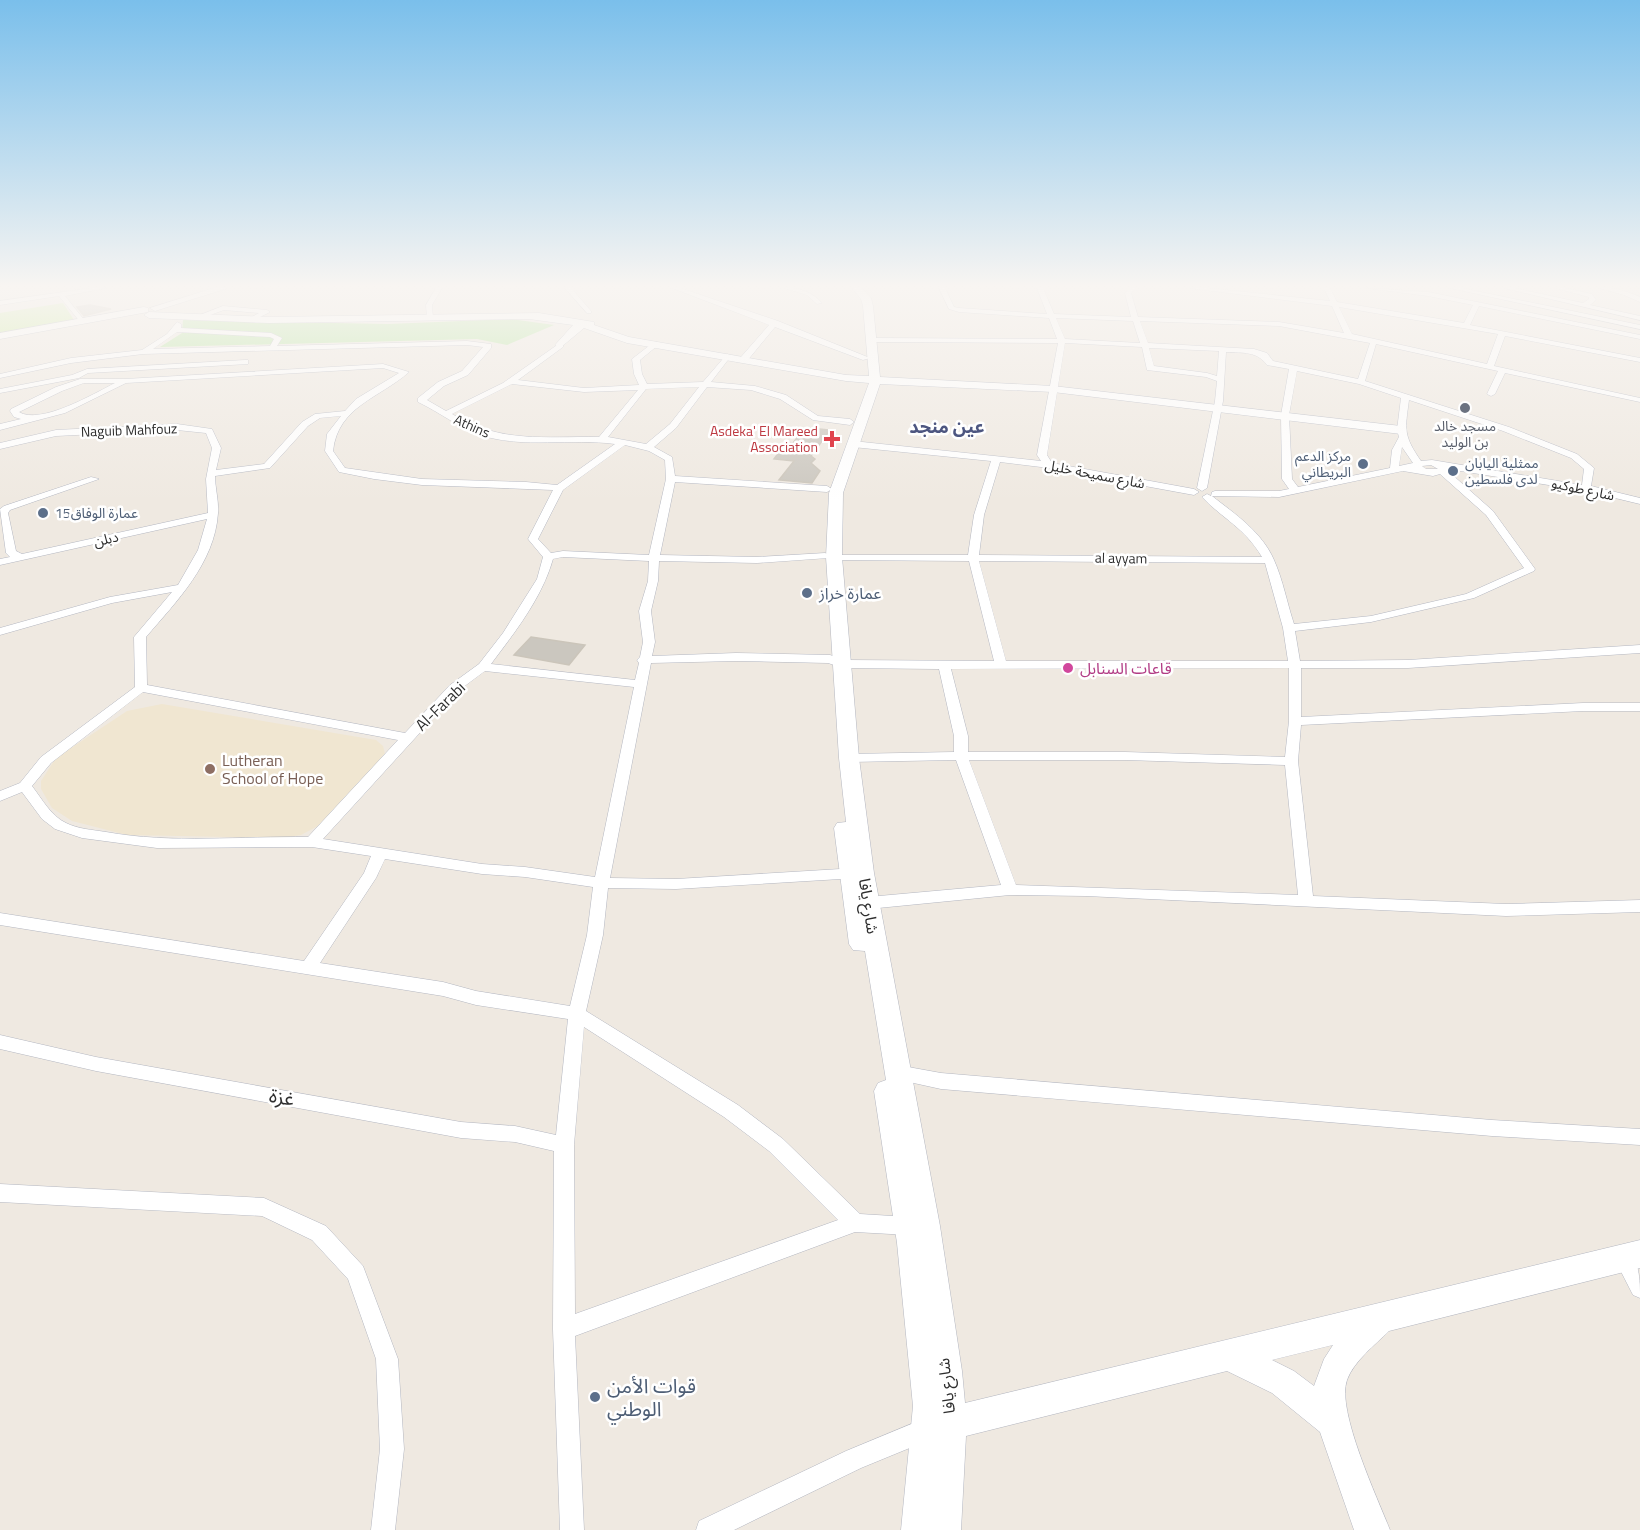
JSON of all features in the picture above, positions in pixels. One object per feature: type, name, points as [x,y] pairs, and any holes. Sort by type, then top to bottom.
[{"type":"main road","points":[[746,359],[834,376],[853,385],[869,373]]},
{"type":"main road","name":"شارع يافا","points":[[867,359],[869,373],[827,489],[823,513],[830,556],[836,661],[856,873],[909,1226],[929,1406],[939,1426],[943,1530]]},
{"type":"main road","name":"شارع يافا","points":[[830,556],[834,504],[845,463],[853,444],[869,373],[869,359]]},
{"type":"main road","points":[[834,376],[853,373],[883,374],[900,380],[941,385]]},
{"type":"main road","points":[[869,373],[883,387],[914,383],[1079,391],[1285,415],[1402,434]]},
{"type":"main road","points":[[992,387],[1028,387],[1142,399]]},
{"type":"main road","name":"شارع يافا","points":[[836,661],[849,758],[856,873],[868,903],[925,1226],[946,1371],[939,1426],[919,1530]]},
{"type":"main road","points":[[939,1426],[1632,1256]]},
{"type":"main road","points":[[1372,1530],[1332,1421],[1330,1381],[1349,1350],[1380,1318]]},
{"type":"main road","points":[[1228,1355],[1282,1382],[1332,1421]]},
{"type":"street","name":"Athins","points":[[0,376],[70,359]]},
{"type":"street","name":"Athins","points":[[477,359],[465,373],[441,384],[421,400],[490,435],[555,442],[601,440],[648,446]]},
{"type":"street","points":[[446,414],[513,382],[542,359]]},
{"type":"street","points":[[636,359],[638,374],[644,387]]},
{"type":"street","points":[[572,1530],[564,1329],[564,1145],[578,1014],[595,935],[601,883],[643,660],[649,642],[645,611],[653,581],[654,558],[671,479],[669,459],[648,446],[673,426],[724,359]]},
{"type":"street","points":[[843,359],[869,373],[951,359]]},
{"type":"street","points":[[1028,463],[1039,459],[1042,455],[1059,359]]},
{"type":"street","points":[[1148,359],[1150,368],[1207,375],[1221,380]]},
{"type":"street","points":[[1204,493],[1216,408],[1220,401],[1222,359]]},
{"type":"street","points":[[1267,359],[1270,363],[1361,382],[1506,429],[1574,456],[1589,468],[1586,488]]},
{"type":"street","points":[[1361,382],[1368,359]]},
{"type":"street","points":[[1449,359],[1640,400]]},
{"type":"street","points":[[1489,368],[1492,359]]},
{"type":"street","points":[[29,419],[11,411],[97,370],[245,362]]},
{"type":"street","points":[[0,391],[79,378],[125,381],[383,366],[405,372],[359,401],[331,434],[329,451],[342,470],[368,476],[430,482],[508,483],[559,488]]},
{"type":"street","points":[[1293,367],[1292,384],[1286,402],[1285,415],[1287,479],[1294,489]]},
{"type":"street","points":[[1491,394],[1502,371]]},
{"type":"street","points":[[0,427],[62,411],[125,381]]},
{"type":"street","points":[[513,382],[584,390],[704,384],[752,388],[783,397],[816,418],[850,422]]},
{"type":"street","points":[[601,440],[644,387]]},
{"type":"street","points":[[1395,470],[1396,450],[1402,434],[1405,397]]},
{"type":"street","points":[[211,474],[267,465],[305,424],[318,416],[348,412]]},
{"type":"street","name":"Naguib Mahfouz","points":[[0,446],[56,433],[188,428],[209,431],[215,441],[218,453],[211,474],[213,515],[202,557],[183,587],[140,636],[141,688]]},
{"type":"street","points":[[1402,434],[1408,449],[1422,468],[1453,483]]},
{"type":"street","points":[[548,557],[533,539],[559,488],[622,443]]},
{"type":"street","name":"شارع سميحة خليل","points":[[853,444],[1028,463],[1204,493]]},
{"type":"street","points":[[1289,628],[1371,619],[1470,596],[1530,569],[1490,513],[1453,483],[1440,468],[1413,454]]},
{"type":"street","points":[[1042,455],[1049,466]]},
{"type":"street","points":[[996,460],[979,515],[973,557],[1001,665]]},
{"type":"street","name":"شارع طوكيو","points":[[1440,468],[1455,467],[1586,488],[1640,501]]},
{"type":"street","points":[[1204,493],[1267,495],[1395,470],[1440,468]]},
{"type":"street","points":[[22,558],[11,553],[3,512],[7,508],[94,479]]},
{"type":"street","points":[[671,479],[827,489]]},
{"type":"street","points":[[1204,493],[1249,532],[1269,560],[1289,628],[1295,665],[1295,721],[1291,760],[1306,901]]},
{"type":"street","name":"دبلن","points":[[0,562],[213,515]]},
{"type":"street","name":"al ayyam","points":[[548,557],[563,554],[757,560],[830,556],[1269,560]]},
{"type":"street","name":"Al-Farabi","points":[[312,842],[454,688],[483,667],[508,634],[542,579],[548,557]]},
{"type":"street","points":[[0,632],[110,600],[183,587]]},
{"type":"street","points":[[643,660],[736,657],[944,665],[1408,664],[1640,649]]},
{"type":"street","points":[[944,665],[961,736],[961,755],[1010,890]]},
{"type":"street","points":[[483,667],[640,684]]},
{"type":"street","points":[[0,796],[25,786],[45,760],[141,688],[408,738]]},
{"type":"street","points":[[1295,721],[1583,707],[1640,707]]},
{"type":"street","points":[[849,758],[961,755],[1291,760]]},
{"type":"street","points":[[25,786],[47,816],[60,826],[82,833],[157,843],[312,842],[379,854],[601,883],[676,884],[856,873]]},
{"type":"street","points":[[309,967],[371,874],[379,854]]},
{"type":"street","points":[[868,903],[1010,890],[1506,910],[1640,906]]},
{"type":"street","points":[[0,919],[443,989],[476,998],[578,1014],[731,1111],[776,1145],[855,1222]]},
{"type":"street","name":"غزة","points":[[0,1042],[130,1070],[461,1130],[515,1134],[564,1145]]},
{"type":"street","points":[[897,1073],[941,1081],[1492,1128],[1640,1137]]},
{"type":"street","points":[[0,1193],[264,1208],[319,1233],[356,1273],[387,1359],[393,1449],[383,1530]]},
{"type":"street","points":[[564,1329],[855,1222],[909,1226]]},
{"type":"street","points":[[1632,1256],[1640,1288]]},
{"type":"street","points":[[708,1530],[854,1459],[939,1426]]},
{"type":"shaded area","name":"Lutheran School of Hope","points":[[162,704],[376,740],[383,746],[385,754],[318,826],[301,835],[283,838],[127,835],[72,821],[52,808],[41,789],[41,781],[56,758],[127,711]]},
{"type":"building","points":[[804,429],[830,430],[811,456],[815,459],[811,463],[820,471],[812,483],[779,480],[794,461],[774,459],[787,442],[793,443]]},
{"type":"building","points":[[531,637],[585,645],[569,665],[514,655]]},
{"type":"place","name":"مسجد خالد بن الوليد","points":[[1465,408]]},
{"type":"place","name":"Asdeka' El Mareed Association","points":[[832,439]]},
{"type":"place","name":"مركز الدعم البريطاني","points":[[1363,464]]},
{"type":"place","name":"ممثلية اليابان لدى فلسطين","points":[[1453,471]]},
{"type":"place","name":"عمارة الوفاق15","points":[[43,513]]},
{"type":"place","name":"عمارة خراز","points":[[807,593]]},
{"type":"place","name":"قاعات السنابل","points":[[1068,668]]},
{"type":"place","name":"Lutheran School of Hope","points":[[210,769]]},
{"type":"place","name":"قوات الأمن الوطني","points":[[595,1397]]},
{"type":"district","name":"عين منجد","points":[[947,427]]}]
